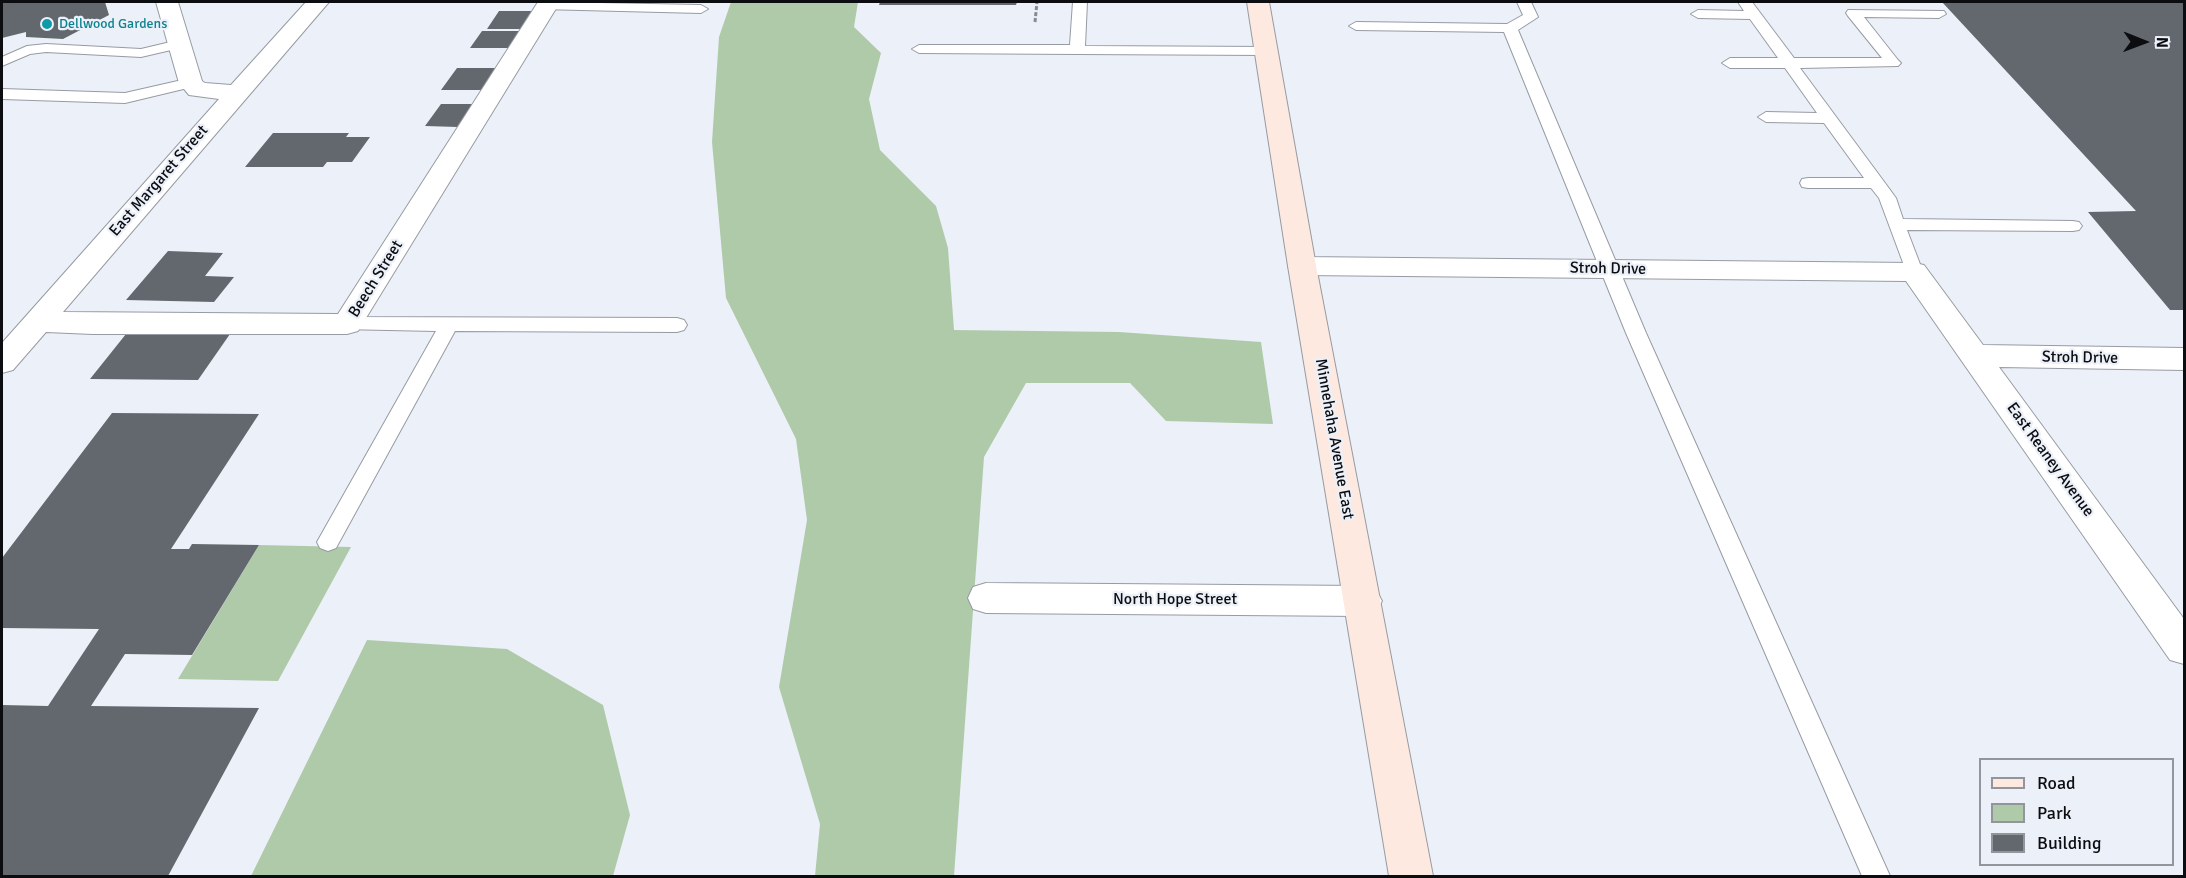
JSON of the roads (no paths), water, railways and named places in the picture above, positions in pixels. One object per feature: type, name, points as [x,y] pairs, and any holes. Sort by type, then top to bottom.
[{"type":"street","points":[[167,2],[191,83],[198,90],[236,93]]},
{"type":"street","name":"East Margaret Street","points":[[2,362],[318,2]]},
{"type":"street","name":"Minnehaha Avenue East","points":[[1258,2],[1302,266],[1411,876]]},
{"type":"street","name":"Beech Street","points":[[38,321],[93,324],[347,324],[547,4]]},
{"type":"street","name":"Stroh Drive","points":[[1302,266],[1914,272]]},
{"type":"street","name":"East Reaney Avenue","points":[[1914,272],[2184,648]]},
{"type":"street","name":"Stroh Drive","points":[[1976,356],[2184,359]]},
{"type":"street","name":"North Hope Street","points":[[986,598],[1363,601]]},
{"type":"lane","points":[[1077,50],[1080,2]]},
{"type":"lane","points":[[1356,26],[1510,28],[1531,17],[1524,2]]},
{"type":"lane","points":[[547,4],[701,9]]},
{"type":"lane","points":[[1698,14],[1750,8],[1887,198],[1914,272]]},
{"type":"lane","points":[[1730,63],[1893,63],[1853,13],[1939,14]]},
{"type":"lane","points":[[1510,28],[1717,519],[1876,876]]},
{"type":"lane","points":[[2,62],[27,50],[46,48],[141,53],[179,44]]},
{"type":"lane","points":[[919,49],[1266,51]]},
{"type":"lane","points":[[2,94],[99,99],[125,98],[191,83]]},
{"type":"lane","points":[[1766,117],[1829,118]]},
{"type":"lane","points":[[1808,183],[1877,183]]},
{"type":"lane","points":[[1898,224],[2073,226]]},
{"type":"lane","points":[[347,324],[677,325]]},
{"type":"lane","points":[[327,542],[449,324]]},
{"type":"place","name":"Dellwood Gardens","points":[[47,24]]}]
